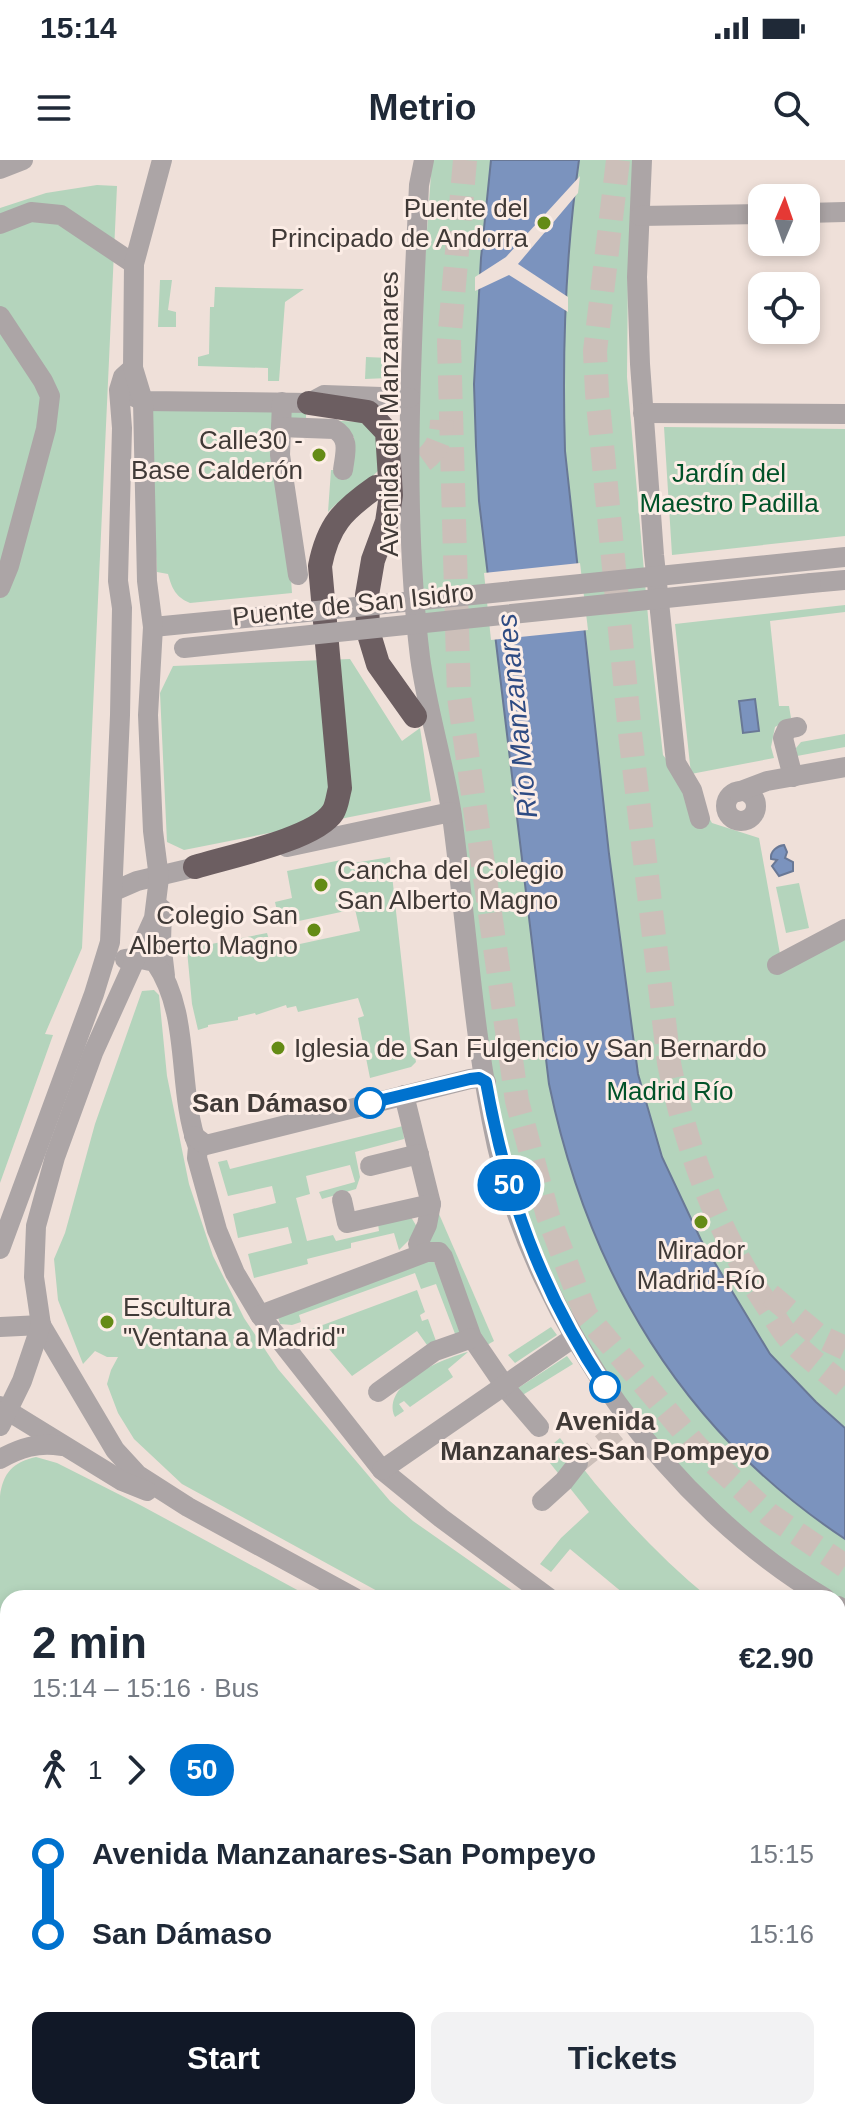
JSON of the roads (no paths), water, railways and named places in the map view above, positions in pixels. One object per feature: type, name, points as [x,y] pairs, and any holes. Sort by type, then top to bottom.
[{"type":"highway","points":[[309,403],[368,412],[387,432],[391,495],[387,522],[373,560],[367,595],[368,631],[378,664],[415,716]]},
{"type":"highway","points":[[195,867],[293,838],[319,826],[334,811],[340,788],[320,566],[325,541],[335,522],[376,487]]},
{"type":"street","points":[[0,169],[23,160]]},
{"type":"street","name":"Avenida del Manzanares","points":[[424,160],[419,185],[410,398],[412,545],[420,659],[451,812],[486,1082],[498,1147],[539,1266],[573,1338],[647,1442],[707,1506],[808,1590]]},
{"type":"street","points":[[642,160],[637,277],[654,555],[676,763],[692,790],[700,819]]},
{"type":"street","points":[[147,639],[127,627],[118,581],[122,465],[119,390],[128,373],[134,264],[155,161]]},
{"type":"street","points":[[820,213],[845,212]]},
{"type":"street","points":[[0,224],[23,213],[61,215],[134,264]]},
{"type":"street","points":[[640,216],[748,214]]},
{"type":"street","points":[[0,316],[50,396],[46,429],[9,566],[0,588]]},
{"type":"street","points":[[128,373],[143,401],[148,702],[153,831],[165,976]]},
{"type":"street","points":[[143,401],[309,403],[324,395],[410,398]]},
{"type":"street","points":[[282,402],[280,455],[298,575]]},
{"type":"street","points":[[643,413],[845,414]]},
{"type":"street","points":[[281,427],[334,429],[342,433],[346,439],[343,470]]},
{"type":"street","name":"Puente de San Isidro","points":[[147,639],[182,625],[845,557]]},
{"type":"street","name":"Puente de San Isidro","points":[[147,639],[184,648],[845,580]]},
{"type":"street","points":[[0,1249],[94,994],[110,942],[122,608]]},
{"type":"street","points":[[121,667],[126,651],[147,639]]},
{"type":"street","points":[[793,777],[783,738],[787,729],[797,727]]},
{"type":"street","points":[[767,781],[751,818],[742,822],[732,819],[726,806],[730,797],[738,792],[767,781],[845,767]]},
{"type":"street","points":[[114,891],[137,881],[195,867],[451,812]]},
{"type":"street","points":[[159,878],[154,918],[93,1053],[55,1157],[36,1226],[34,1277],[41,1325],[115,1450],[138,1475],[188,1507],[340,1590]]},
{"type":"street","points":[[777,965],[845,929]]},
{"type":"street","points":[[110,942],[116,956],[123,960],[136,958],[155,962],[165,976],[175,1002],[199,1146],[217,1230],[235,1273],[260,1315],[382,1470],[538,1590]]},
{"type":"street","points":[[199,1146],[470,1079],[479,1078],[486,1082]]},
{"type":"street","points":[[404,1095],[431,1204],[427,1225],[418,1244],[421,1251],[439,1252],[443,1257],[472,1338],[539,1427]]},
{"type":"street","points":[[370,1166],[419,1154]]},
{"type":"street","points":[[342,1200],[347,1223],[431,1204]]},
{"type":"street","points":[[260,1315],[427,1252]]},
{"type":"street","points":[[0,1327],[41,1325]]},
{"type":"street","points":[[41,1325],[22,1381],[3,1415],[122,1481],[188,1507]]},
{"type":"street","points":[[378,1392],[435,1351],[472,1338]]},
{"type":"street","points":[[382,1470],[573,1338]]},
{"type":"street","points":[[0,1459],[22,1447],[50,1444],[67,1448]]},
{"type":"street","points":[[542,1501],[578,1463]]},
{"type":"water","name":"Río Manzanares","points":[[491,160],[579,160],[570,233],[566,305],[565,451],[609,854],[638,1074],[662,1157],[701,1240],[770,1354],[845,1428],[845,1539],[787,1496],[735,1449],[690,1397],[650,1342],[617,1283],[589,1220],[566,1153],[549,1084],[479,501],[474,384],[481,258]]},
{"type":"water","points":[[755,699],[759,731],[743,733],[739,701]]},
{"type":"water","points":[[784,845],[787,852],[785,858],[793,862],[793,871],[779,876],[772,866],[777,860],[771,859],[771,856],[774,849]]},
{"type":"tunnel","points":[[465,160],[449,342],[459,697],[517,1101],[548,1216],[586,1315],[697,1447],[770,1515],[845,1566]]},
{"type":"tunnel","points":[[618,160],[595,351],[597,393],[630,733],[669,1063],[694,1157],[732,1246],[789,1338],[845,1387]]},
{"type":"tunnel","points":[[392,478],[428,457],[438,443],[442,420]]},
{"type":"tunnel","points":[[770,1295],[819,1336],[845,1348]]},
{"type":"tunnel","points":[[578,1463],[621,1428]]},
{"type":"place","name":"Puente del Principado de Andorra","points":[[544,223]]},
{"type":"place","name":"Calle30 - Base Calderón","points":[[319,455]]},
{"type":"place","name":"Cancha del Colegio San Alberto Magno","points":[[321,885]]},
{"type":"place","name":"Colegio San Alberto Magno","points":[[314,930]]},
{"type":"place","name":"Iglesia de San Fulgencio y San Bernardo","points":[[278,1048]]},
{"type":"place","name":"San Dámaso","points":[[370,1103]]},
{"type":"place","name":"Mirador Madrid-Río","points":[[701,1222]]},
{"type":"place","name":"Escultura \"Ventana a Madrid\"","points":[[107,1322]]},
{"type":"place","name":"Avenida Manzanares-San Pompeyo","points":[[605,1387]]},
{"type":"park label","name":"Jardín del Maestro Padilla","points":[[729,488]]},
{"type":"park label","name":"Madrid Río","points":[[670,1091]]}]
